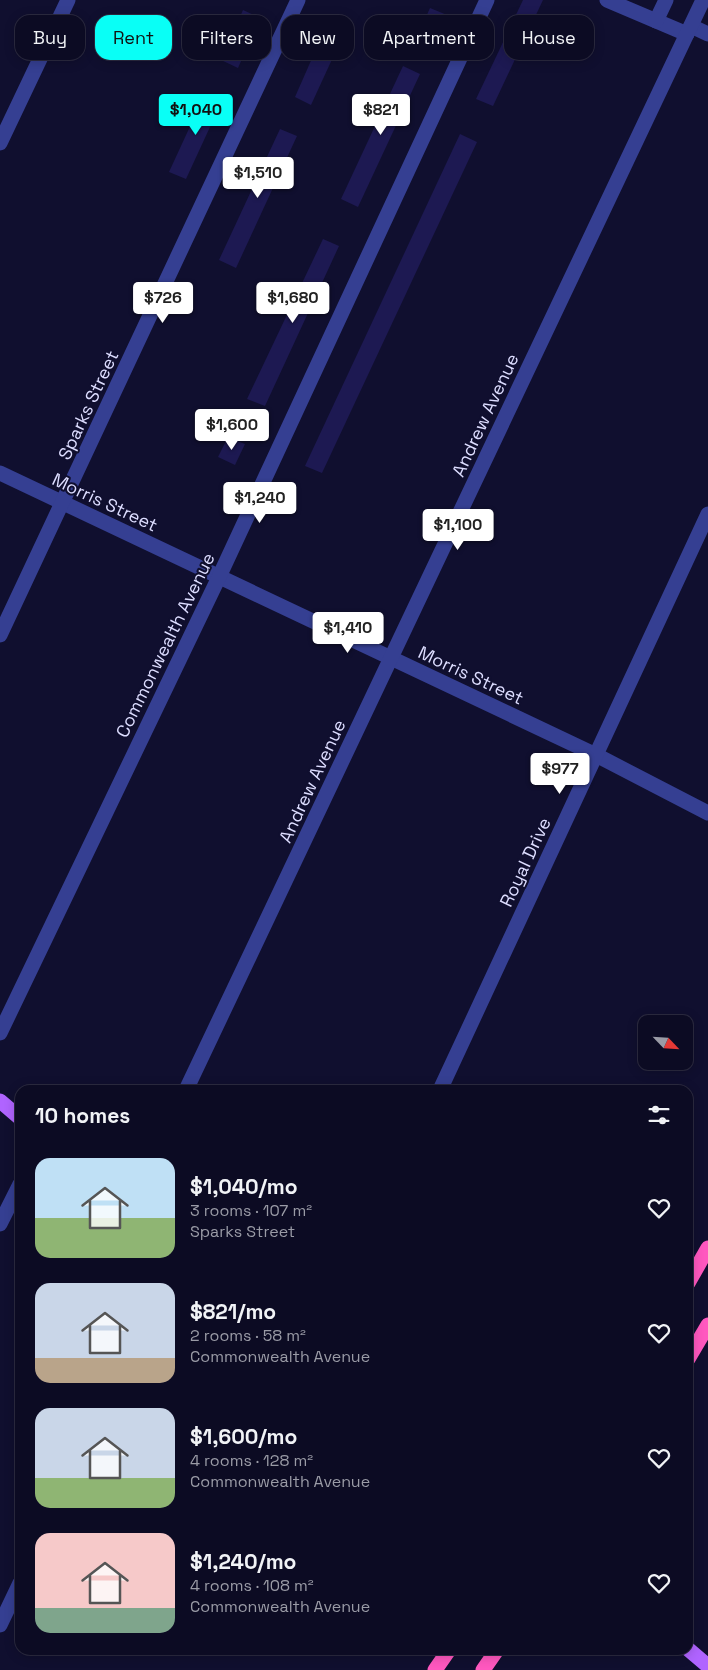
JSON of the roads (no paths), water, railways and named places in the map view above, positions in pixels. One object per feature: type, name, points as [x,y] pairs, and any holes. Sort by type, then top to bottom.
[{"type":"highway","points":[[693,1274],[708,1248]]},
{"type":"highway","points":[[693,1350],[708,1325]]},
{"type":"highway","points":[[435,1670],[446,1655]]},
{"type":"highway","points":[[483,1670],[494,1655]]},
{"type":"main road","points":[[0,1101],[15,1114]]},
{"type":"main road","points":[[693,1653],[708,1666]]},
{"type":"street","points":[[0,143],[68,0]]},
{"type":"street","name":"Sparks Street","points":[[0,635],[298,0]]},
{"type":"street","name":"Commonwealth Avenue","points":[[0,1033],[219,577],[487,0]]},
{"type":"street","points":[[606,0],[656,22],[708,34]]},
{"type":"street","points":[[656,22],[666,0]]},
{"type":"street","name":"Andrew Avenue","points":[[188,1085],[703,0]]},
{"type":"street","name":"Morris Street","points":[[0,473],[596,755],[708,812]]},
{"type":"street","name":"Royal Drive","points":[[442,1085],[708,514]]},
{"type":"street","points":[[0,1224],[15,1194]]},
{"type":"street","points":[[0,1625],[15,1594]]}]
